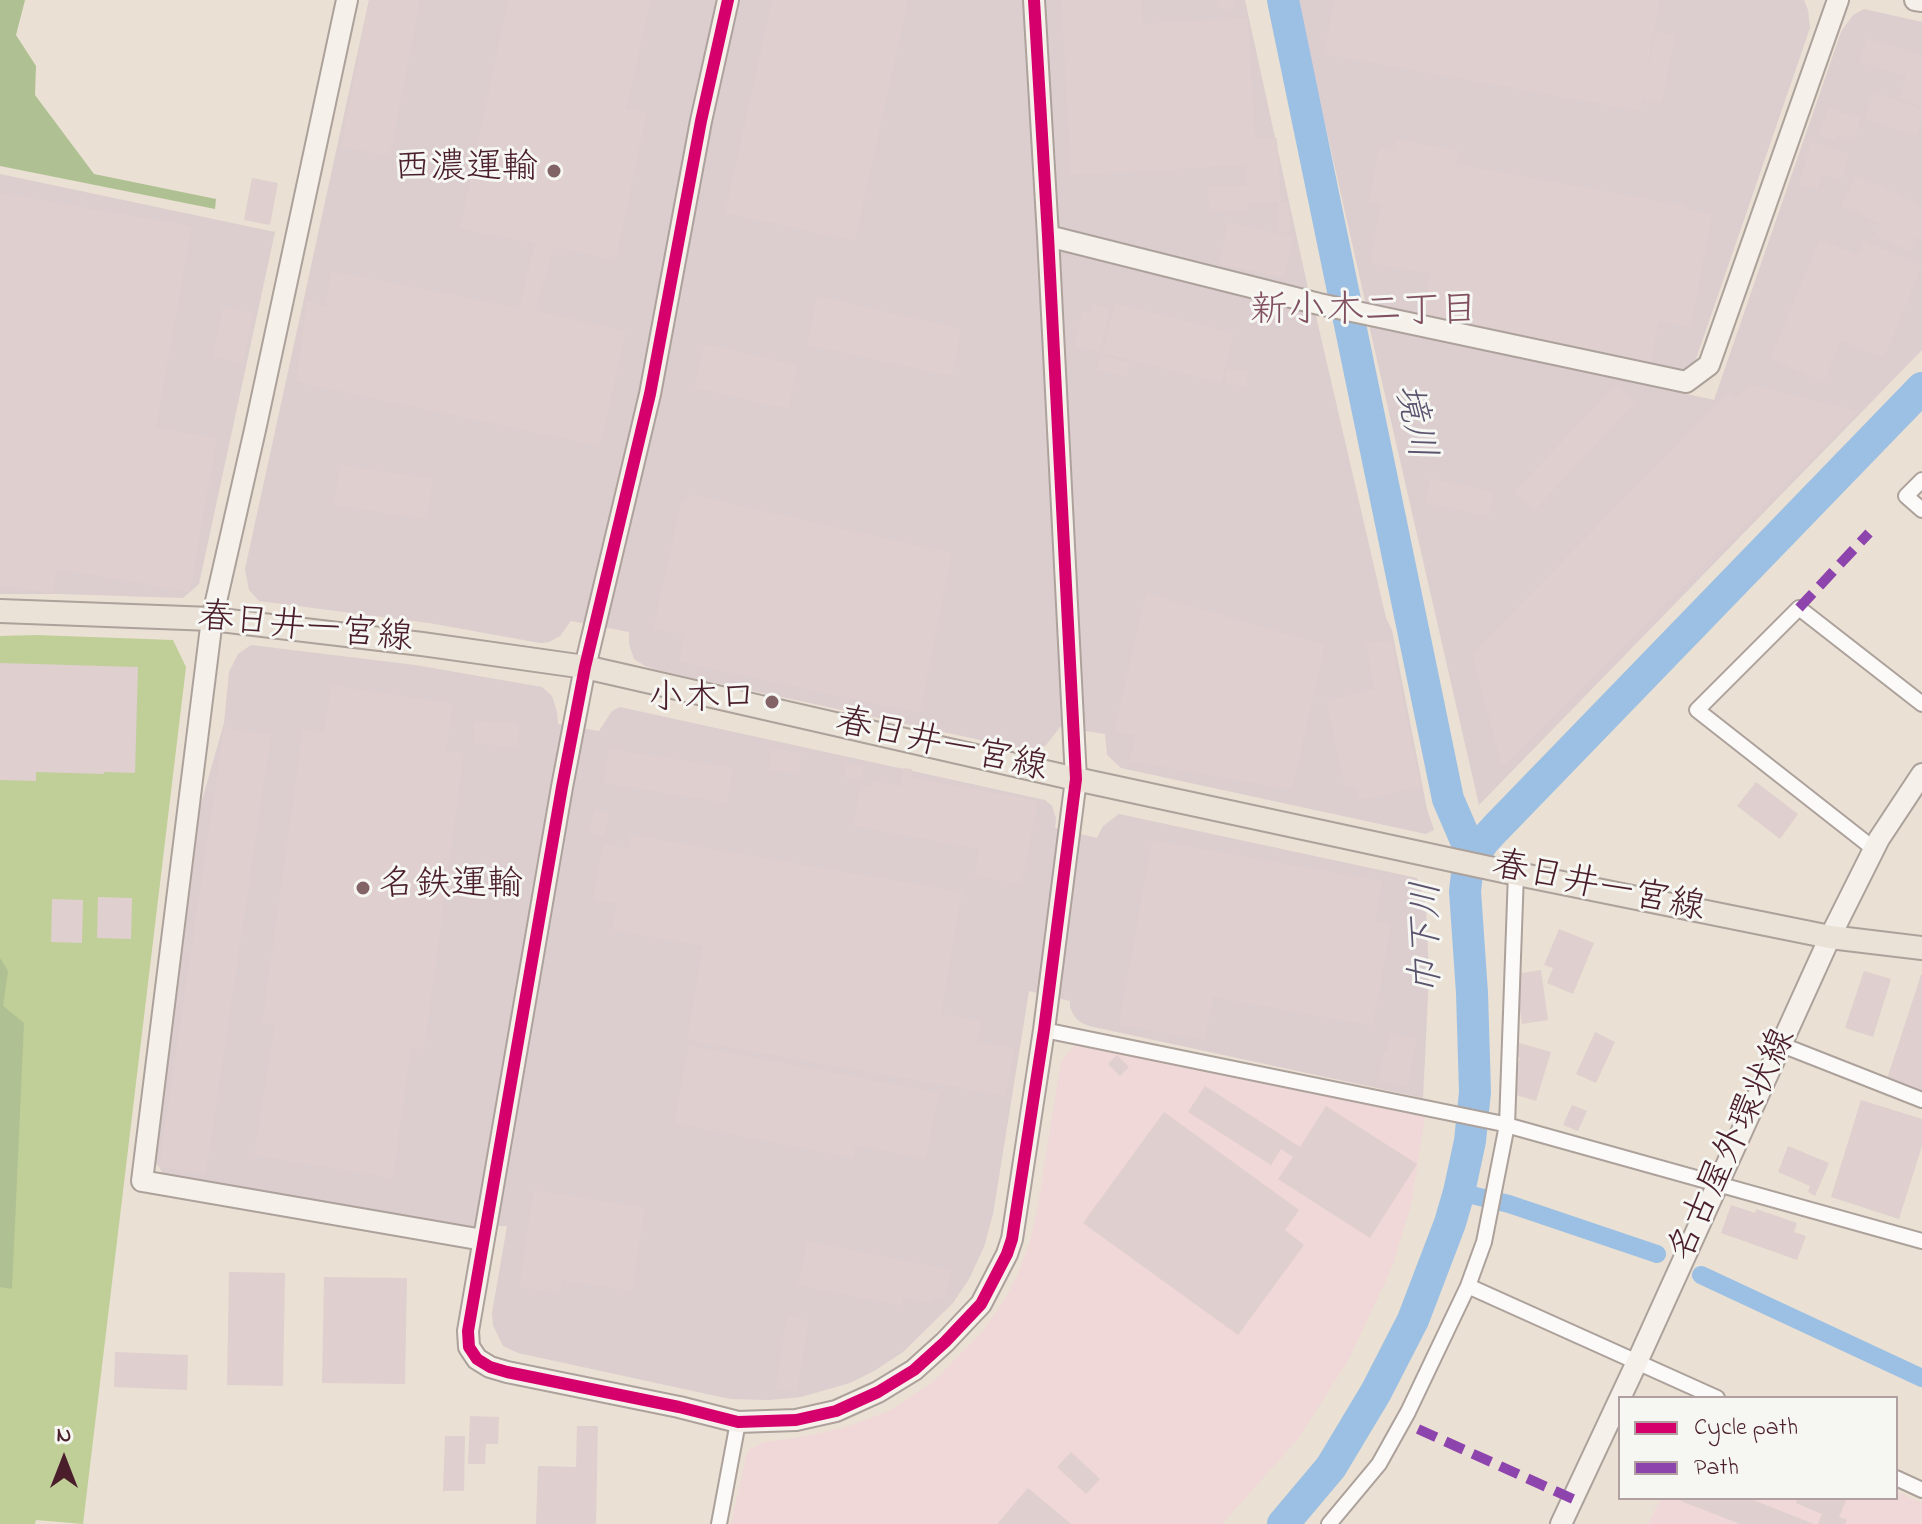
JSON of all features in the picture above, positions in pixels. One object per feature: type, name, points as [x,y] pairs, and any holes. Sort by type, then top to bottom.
[{"type":"main road","name":"春日井一宮線","points":[[0,611],[212,619],[585,667],[1076,779],[1429,855],[1830,937],[1922,948]]},
{"type":"street","points":[[347,0],[259,415],[212,619],[142,1181],[483,1240]]},
{"type":"street","points":[[728,0],[701,121],[650,394],[585,667],[468,1331],[469,1347],[477,1359],[490,1367],[738,1422],[796,1420],[836,1411],[878,1392],[914,1370],[981,1304],[1012,1239],[1044,1030],[1076,779],[1034,0]]},
{"type":"street","points":[[1048,236],[1365,315],[1686,382],[1709,365],[1838,0]]},
{"type":"street","points":[[1915,0],[1922,1]]},
{"type":"street","points":[[1922,480],[1906,496],[1922,510]]},
{"type":"street","points":[[1874,849],[1697,710],[1799,608],[1922,704]]},
{"type":"street","name":"名古屋外環状線","points":[[1621,1396],[1830,937],[1874,849],[1922,774]]},
{"type":"street","points":[[1329,1524],[1379,1464],[1408,1412],[1468,1286],[1484,1242],[1503,1124],[1510,872]]},
{"type":"street","points":[[1044,1030],[1503,1124],[1922,1241]]},
{"type":"street","points":[[1782,1045],[1922,1100]]},
{"type":"street","points":[[1468,1286],[1713,1396]]},
{"type":"street","name":"名古屋外環状線","points":[[1561,1524],[1618,1402]]},
{"type":"street","points":[[719,1524],[738,1422]]},
{"type":"street","points":[[1898,1479],[1922,1490]]},
{"type":"shaded area","points":[[369,0],[1245,0],[1309,293],[1386,618],[1392,630],[1427,809],[1434,830],[1426,834],[1121,768],[1107,755],[1105,734],[1060,727],[1036,752],[661,671],[634,659],[629,632],[571,621],[560,636],[540,643],[429,623],[259,601],[249,590],[245,569]]},
{"type":"shaded area","points":[[1297,0],[1804,0],[1810,28],[1696,359],[1687,370],[1672,372],[1366,305]]},
{"type":"shaded area","points":[[1864,9],[1922,22],[1922,350],[1479,805],[1369,325],[1714,400],[1841,32],[1853,15]]},
{"type":"shaded area","points":[[0,174],[275,232],[199,584],[183,598],[0,594]]},
{"type":"shaded area","points":[[251,645],[415,665],[542,687],[552,696],[558,724],[599,731],[612,711],[620,707],[1045,800],[1052,806],[1055,828],[1097,838],[1103,826],[1119,814],[1417,878],[1426,905],[1429,974],[1423,1098],[1089,1026],[1074,1016],[1070,1001],[1029,991],[993,1214],[984,1247],[953,1303],[903,1352],[850,1383],[801,1397],[769,1400],[730,1399],[518,1353],[503,1346],[493,1325],[492,1313],[507,1226],[463,1227],[166,1179],[150,1157],[185,860],[224,723],[229,672],[238,654]]},
{"type":"shaded area","points":[[1074,1046],[1095,1047],[1425,1116],[1412,1201],[1393,1265],[1349,1359],[1298,1439],[1222,1524],[731,1524],[750,1449],[764,1442],[843,1428],[889,1411],[934,1381],[981,1333],[1002,1304],[1030,1241],[1061,1062]]},
{"type":"shaded area","points":[[1898,1492],[1922,1503],[1922,1524],[1648,1524],[1660,1500],[1898,1500]]},
{"type":"green space","points":[[0,0],[25,0],[16,35],[36,66],[35,95],[94,174],[216,199],[215,209],[0,166]]},
{"type":"green space","points":[[0,636],[173,640],[186,667],[83,1524],[36,1520],[35,1524],[0,1524]]},
{"type":"green space","points":[[0,958],[8,971],[3,1006],[24,1023],[12,1289],[0,1287]]},
{"type":"building","points":[[369,0],[420,0],[390,156],[341,147]]},
{"type":"building","name":"西濃運輸","points":[[508,0],[651,0],[626,109],[647,112],[616,260],[554,247],[536,310],[626,332],[600,446],[296,382],[307,300],[326,307],[331,271],[519,308],[535,243],[460,229]]},
{"type":"building","points":[[772,0],[908,0],[855,241],[725,213]]},
{"type":"building","points":[[1061,0],[1141,0],[1143,24],[1248,18],[1255,139],[1277,138],[1281,202],[1289,202],[1290,232],[1279,233],[1278,202],[1248,203],[1249,210],[1209,212],[1208,187],[1247,185],[1246,165],[1071,175]]},
{"type":"building","points":[[1217,0],[1235,0],[1233,10],[1216,7]]},
{"type":"building","points":[[1334,0],[1660,0],[1645,81],[1656,31],[1675,35],[1662,103],[1642,99],[1640,111],[1324,54]]},
{"type":"building","points":[[1867,38],[1922,55],[1922,107],[1899,99],[1906,76],[1859,62]]},
{"type":"building","points":[[1874,92],[1922,109],[1916,136],[1865,118]]},
{"type":"building","points":[[1828,108],[1861,118],[1854,140],[1837,135],[1835,141],[1819,136]]},
{"type":"building","points":[[1396,139],[1459,151],[1456,164],[1685,206],[1685,209],[1712,214],[1691,327],[1659,321],[1651,363],[1422,321],[1430,274],[1370,263],[1381,203],[1369,201],[1379,147],[1394,150]]},
{"type":"building","points":[[1811,142],[1849,153],[1842,179],[1822,174],[1818,189],[1799,184]]},
{"type":"building","points":[[1856,175],[1922,206],[1922,240],[1916,237],[1910,252],[1876,236],[1881,224],[1841,206]]},
{"type":"building","points":[[252,178],[278,183],[270,225],[244,220]]},
{"type":"building","points":[[0,193],[192,226],[156,428],[217,438],[190,592],[57,569],[53,594],[0,585]]},
{"type":"building","points":[[1228,222],[1293,237],[1284,278],[1219,264]]},
{"type":"building","points":[[1820,239],[1858,255],[1864,241],[1922,265],[1884,358],[1841,341],[1824,382],[1770,359]]},
{"type":"building","points":[[817,296],[961,329],[952,376],[807,345]]},
{"type":"building","points":[[1115,303],[1234,333],[1221,383],[1102,353]]},
{"type":"building","points":[[1092,304],[1110,308],[1100,352],[1074,346],[1082,312],[1090,313]]},
{"type":"building","points":[[223,307],[253,313],[243,363],[213,357]]},
{"type":"building","points":[[704,344],[798,365],[788,409],[694,388]]},
{"type":"building","points":[[1101,355],[1130,363],[1127,377],[1097,369]]},
{"type":"building","points":[[1227,369],[1248,371],[1247,386],[1225,384]]},
{"type":"building","points":[[1616,384],[1635,402],[1534,511],[1514,492]]},
{"type":"building","points":[[1749,385],[1859,411],[1502,767],[1472,654],[1727,393],[1736,397]]},
{"type":"building","points":[[340,465],[433,479],[427,519],[334,505]]},
{"type":"building","points":[[1430,478],[1494,492],[1489,516],[1425,503]]},
{"type":"building","points":[[688,494],[952,553],[920,713],[679,662],[684,634],[653,629],[680,508]]},
{"type":"building","points":[[1146,593],[1325,645],[1292,790],[1129,761],[1136,736],[1114,732]]},
{"type":"building","points":[[1391,640],[1421,787],[1359,800],[1355,785],[1345,788],[1326,701],[1374,689],[1366,643]]},
{"type":"building","points":[[0,663],[138,667],[135,773],[36,772],[36,781],[0,780]]},
{"type":"building","name":"名鉄運輸","points":[[331,685],[453,704],[446,751],[464,753],[424,1050],[411,1047],[393,1178],[254,1155],[275,1025],[262,1024],[303,729],[324,732]]},
{"type":"building","points":[[475,721],[519,723],[518,746],[474,744]]},
{"type":"building","points":[[224,728],[271,735],[206,1174],[159,1167]]},
{"type":"building","points":[[609,749],[733,768],[727,803],[604,783]]},
{"type":"building","points":[[771,750],[801,752],[799,773],[769,770]]},
{"type":"building","points":[[846,764],[864,765],[862,778],[844,777]]},
{"type":"building","points":[[903,768],[912,769],[911,777],[1038,801],[1022,884],[974,876],[979,849],[853,826],[861,785],[873,787],[874,781],[900,786]]},
{"type":"building","points":[[1756,782],[1798,814],[1780,839],[1737,806]]},
{"type":"building","points":[[594,810],[609,813],[605,836],[590,833]]},
{"type":"building","points":[[631,835],[962,892],[941,1014],[981,1021],[977,1042],[1014,1048],[1006,1096],[687,1040],[703,946],[612,930],[617,904],[593,900],[603,844],[629,849]]},
{"type":"building","points":[[1152,840],[1382,881],[1375,921],[1391,924],[1373,1026],[1213,997],[1205,1040],[1119,1025]]},
{"type":"building","points":[[98,897],[132,898],[131,939],[97,938]]},
{"type":"building","points":[[52,899],[83,900],[82,943],[51,942]]},
{"type":"building","points":[[1559,929],[1594,943],[1573,994],[1547,983],[1553,968],[1544,965]]},
{"type":"building","points":[[1541,970],[1548,1020],[1522,1024],[1514,974]]},
{"type":"building","points":[[1864,971],[1891,979],[1873,1037],[1845,1028]]},
{"type":"building","points":[[1922,975],[1922,1091],[1887,1079]]},
{"type":"building","points":[[1595,1032],[1615,1042],[1596,1083],[1576,1074]]},
{"type":"building","points":[[1390,1034],[1417,1039],[1407,1087],[1378,1081]]},
{"type":"building","points":[[1516,1042],[1551,1052],[1536,1101],[1510,1093],[1520,1058],[1512,1055]]},
{"type":"building","points":[[689,1045],[939,1093],[926,1159],[856,1145],[854,1158],[674,1123]]},
{"type":"building","points":[[1117,1055],[1129,1067],[1120,1076],[1108,1064]]},
{"type":"building","points":[[1205,1086],[1300,1147],[1326,1106],[1417,1164],[1370,1238],[1278,1179],[1293,1157],[1281,1149],[1271,1165],[1188,1112]]},
{"type":"building","points":[[1861,1100],[1922,1119],[1922,1146],[1899,1219],[1831,1197]]},
{"type":"building","points":[[1572,1105],[1587,1111],[1578,1131],[1563,1125]]},
{"type":"building","points":[[1164,1112],[1299,1210],[1285,1230],[1304,1245],[1238,1335],[1083,1223]]},
{"type":"building","points":[[1788,1146],[1829,1163],[1815,1196],[1808,1192],[1810,1186],[1778,1172]]},
{"type":"building","points":[[534,1190],[645,1208],[632,1291],[562,1280],[559,1293],[519,1287]]},
{"type":"building","points":[[1731,1205],[1755,1213],[1756,1209],[1797,1223],[1794,1232],[1806,1236],[1797,1260],[1721,1233]]},
{"type":"building","points":[[807,1241],[951,1270],[945,1300],[933,1297],[931,1304],[903,1298],[902,1306],[798,1285]]},
{"type":"building","points":[[229,1272],[285,1273],[283,1386],[227,1385]]},
{"type":"building","points":[[324,1277],[407,1278],[405,1384],[322,1383]]},
{"type":"building","points":[[787,1316],[809,1320],[797,1393],[775,1389]]},
{"type":"building","points":[[115,1352],[188,1355],[187,1390],[114,1387]]},
{"type":"building","points":[[470,1416],[499,1417],[498,1444],[486,1444],[485,1464],[468,1464]]},
{"type":"building","points":[[577,1426],[598,1426],[596,1524],[536,1524],[538,1466],[576,1467]]},
{"type":"building","points":[[445,1436],[465,1436],[464,1491],[443,1491]]},
{"type":"building","points":[[1071,1452],[1100,1479],[1086,1494],[1057,1467]]},
{"type":"building","points":[[1028,1488],[1071,1524],[997,1524]]},
{"type":"building","points":[[1753,1500],[1814,1524],[1740,1524],[1681,1501]]},
{"type":"building","points":[[1797,1500],[1846,1500],[1839,1517],[1847,1520],[1845,1524],[1818,1524],[1822,1514],[1796,1503]]},
{"type":"waterway","name":"境川","points":[[1283,0],[1448,799],[1473,857]]},
{"type":"waterway","name":"巾下川","points":[[1283,1524],[1331,1467],[1376,1392],[1413,1320],[1459,1192],[1470,1141],[1475,1092],[1465,891],[1473,857],[1495,829],[1922,388]]},
{"type":"waterway","points":[[1459,1192],[1509,1204],[1657,1254]]},
{"type":"waterway","points":[[1701,1275],[1922,1378]]},
{"type":"marked path","points":[[1799,608],[1869,533]]},
{"type":"marked path","points":[[1418,1429],[1573,1499]]},
{"type":"cycle path","points":[[728,0],[701,121],[650,394],[585,667],[468,1331],[469,1347],[477,1359],[490,1367],[738,1422],[796,1420],[836,1411],[878,1392],[914,1370],[981,1304],[1012,1239],[1044,1030],[1076,779],[1034,0]]},
{"type":"place","name":"西濃運輸","points":[[554,171]]},
{"type":"place","name":"小木口","points":[[772,702]]},
{"type":"place","name":"名鉄運輸","points":[[363,888]]},
{"type":"district","name":"新小木二丁目","points":[[1364,315]]}]
